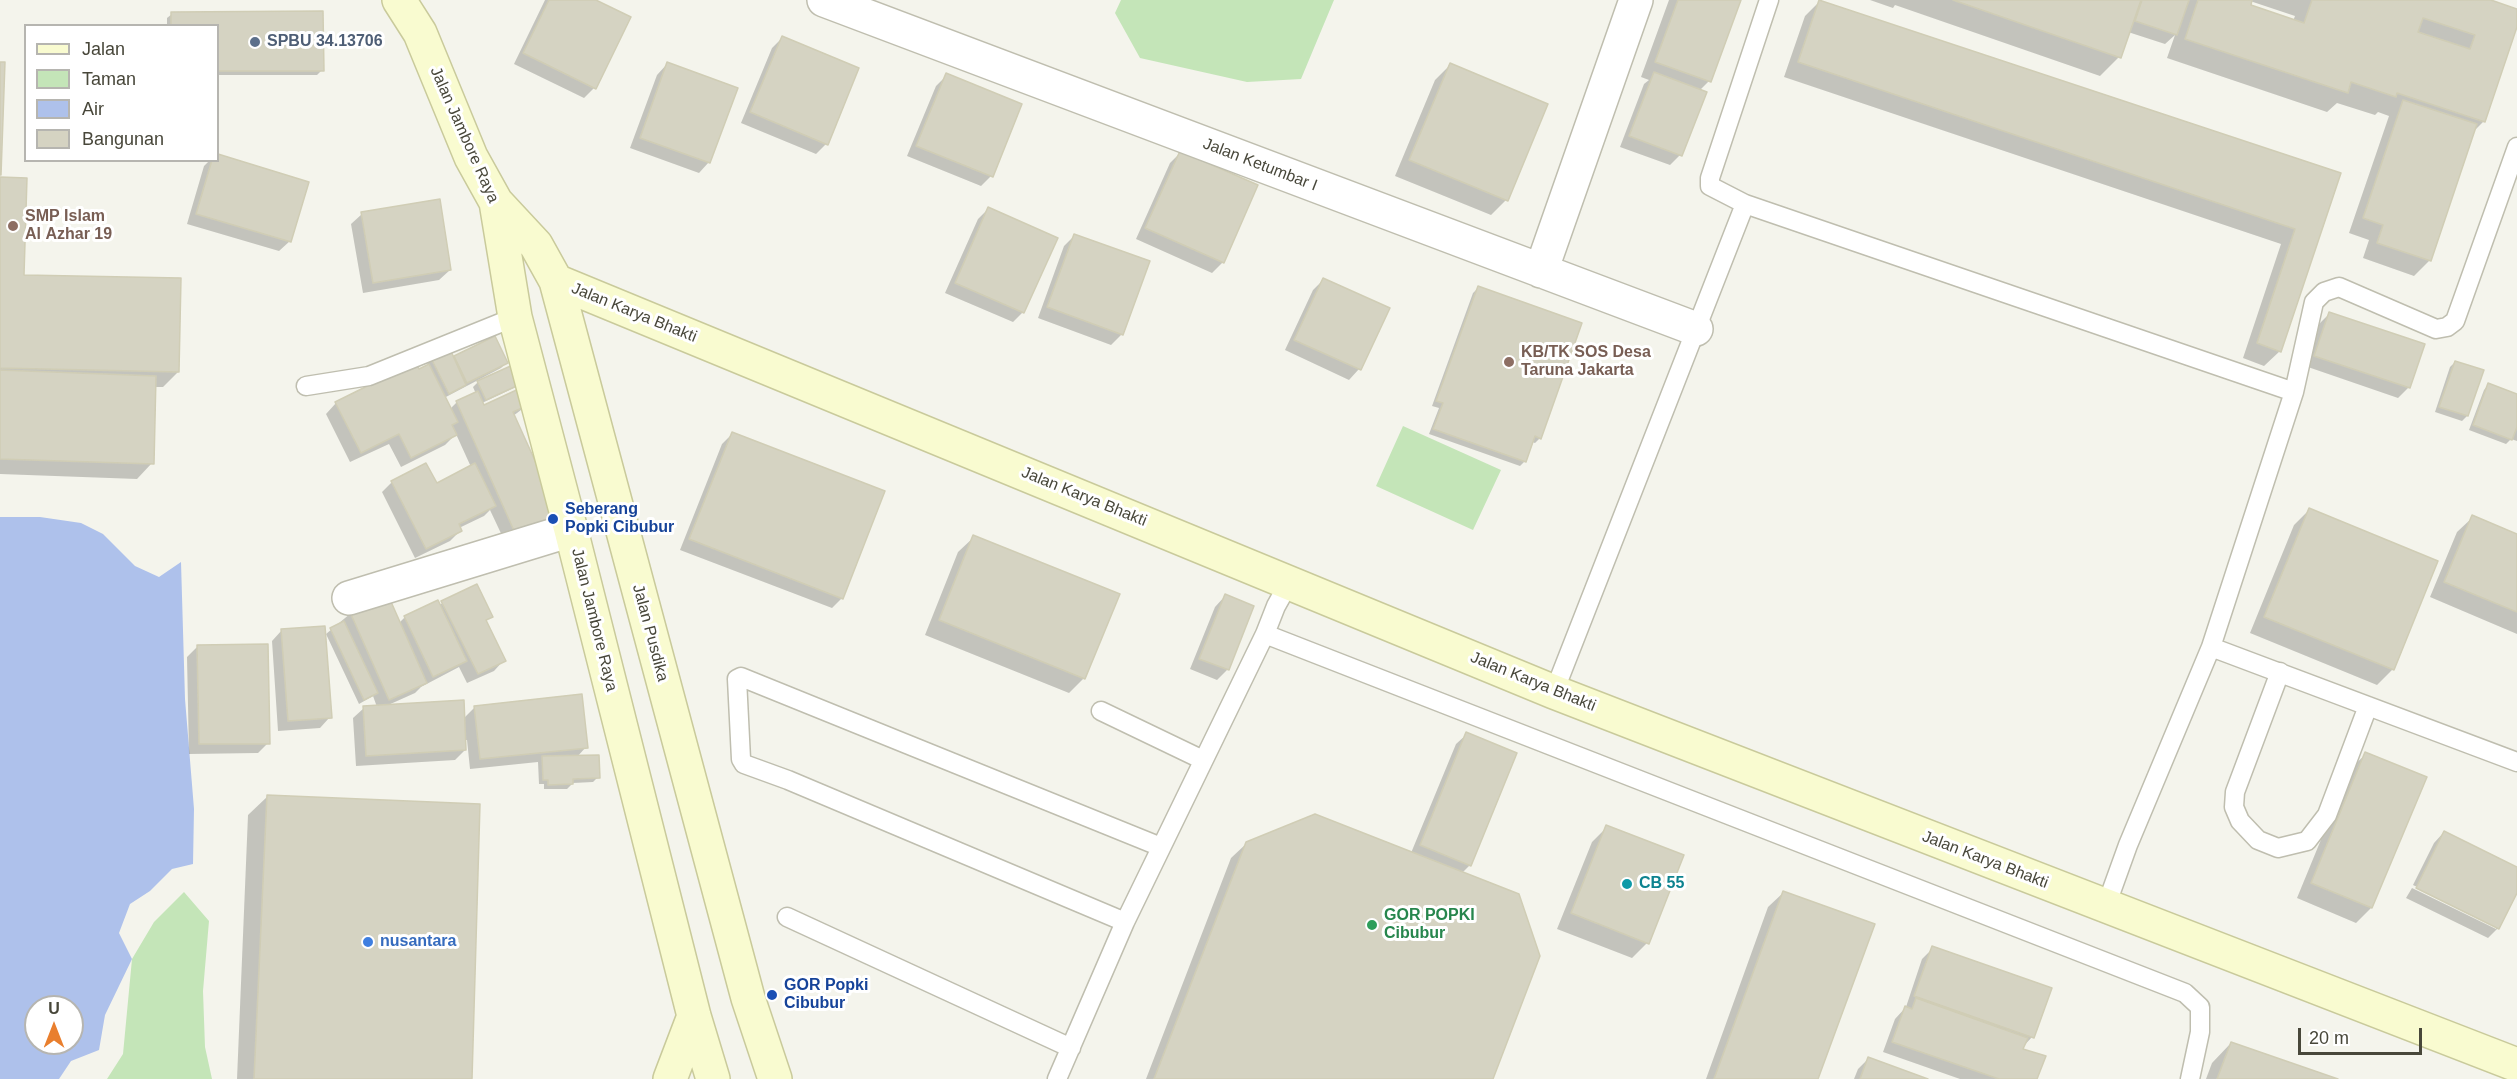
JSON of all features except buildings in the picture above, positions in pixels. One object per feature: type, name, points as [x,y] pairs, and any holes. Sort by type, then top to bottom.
[{"type":"street","name":"Jalan Jambore Raya","points":[[399,0],[420,33],[471,157],[496,202],[515,317],[694,1016],[713,1079]]},
{"type":"street","name":"Jalan Ketumbar I","points":[[824,0],[1696,329]]},
{"type":"street","points":[[1541,271],[1636,0]]},
{"type":"street","name":"Jalan Pusdika","points":[[496,202],[536,245],[556,281],[748,998],[775,1079]]},
{"type":"street","name":"Jalan Karya Bhakti","points":[[556,281],[1290,581],[1554,692],[2517,1065]]},
{"type":"street","points":[[349,598],[571,530]]},
{"type":"street","points":[[670,1079],[694,1016]]},
{"type":"lane","points":[[1769,0],[1709,182],[1715,190],[1745,204],[2294,392]]},
{"type":"lane","points":[[2106,906],[2128,845],[2211,647],[2294,392],[2314,302],[2324,291],[2339,287],[2436,329],[2447,327],[2455,321],[2517,147]]},
{"type":"lane","points":[[1554,692],[1745,204]]},
{"type":"lane","points":[[306,386],[369,376],[515,317]]},
{"type":"lane","points":[[1057,1079],[1125,922],[1290,581]]},
{"type":"lane","points":[[1265,634],[2185,993],[2199,1007],[2199,1032],[2190,1079]]},
{"type":"lane","points":[[2211,647],[2517,762]]},
{"type":"lane","points":[[2280,672],[2235,792],[2234,807],[2240,821],[2258,840],[2278,848],[2307,841],[2327,815],[2368,706]]},
{"type":"lane","points":[[1125,922],[744,764],[741,759],[737,679],[741,677],[1161,847]]},
{"type":"lane","points":[[1101,711],[1203,760]]},
{"type":"lane","points":[[787,917],[1071,1048]]},
{"type":"green space","points":[[1121,0],[1334,0],[1301,79],[1247,82],[1140,58],[1115,13]]},
{"type":"green space","points":[[1403,426],[1501,470],[1473,530],[1376,486]]},
{"type":"green space","points":[[184,892],[209,921],[203,991],[205,1047],[212,1079],[107,1079],[123,1054],[132,959],[154,922]]},
{"type":"water","points":[[0,517],[40,517],[81,523],[103,534],[135,566],[159,577],[181,562],[185,699],[194,809],[193,864],[172,869],[150,891],[130,904],[119,933],[132,959],[105,1015],[99,1050],[71,1061],[59,1079],[0,1079]]},
{"type":"place","name":"SPBU 34.13706","points":[[255,42]]},
{"type":"place","name":"SMP Islam Al Azhar 19","points":[[13,226]]},
{"type":"place","name":"KB/TK SOS Desa Taruna Jakarta","points":[[1509,362]]},
{"type":"place","name":"Seberang Popki Cibubur","points":[[553,519]]},
{"type":"place","name":"CB 55","points":[[1627,884]]},
{"type":"place","name":"GOR POPKI Cibubur","points":[[1372,925]]},
{"type":"place","name":"nusantara","points":[[368,942]]},
{"type":"place","name":"GOR Popki Cibubur","points":[[772,995]]}]
